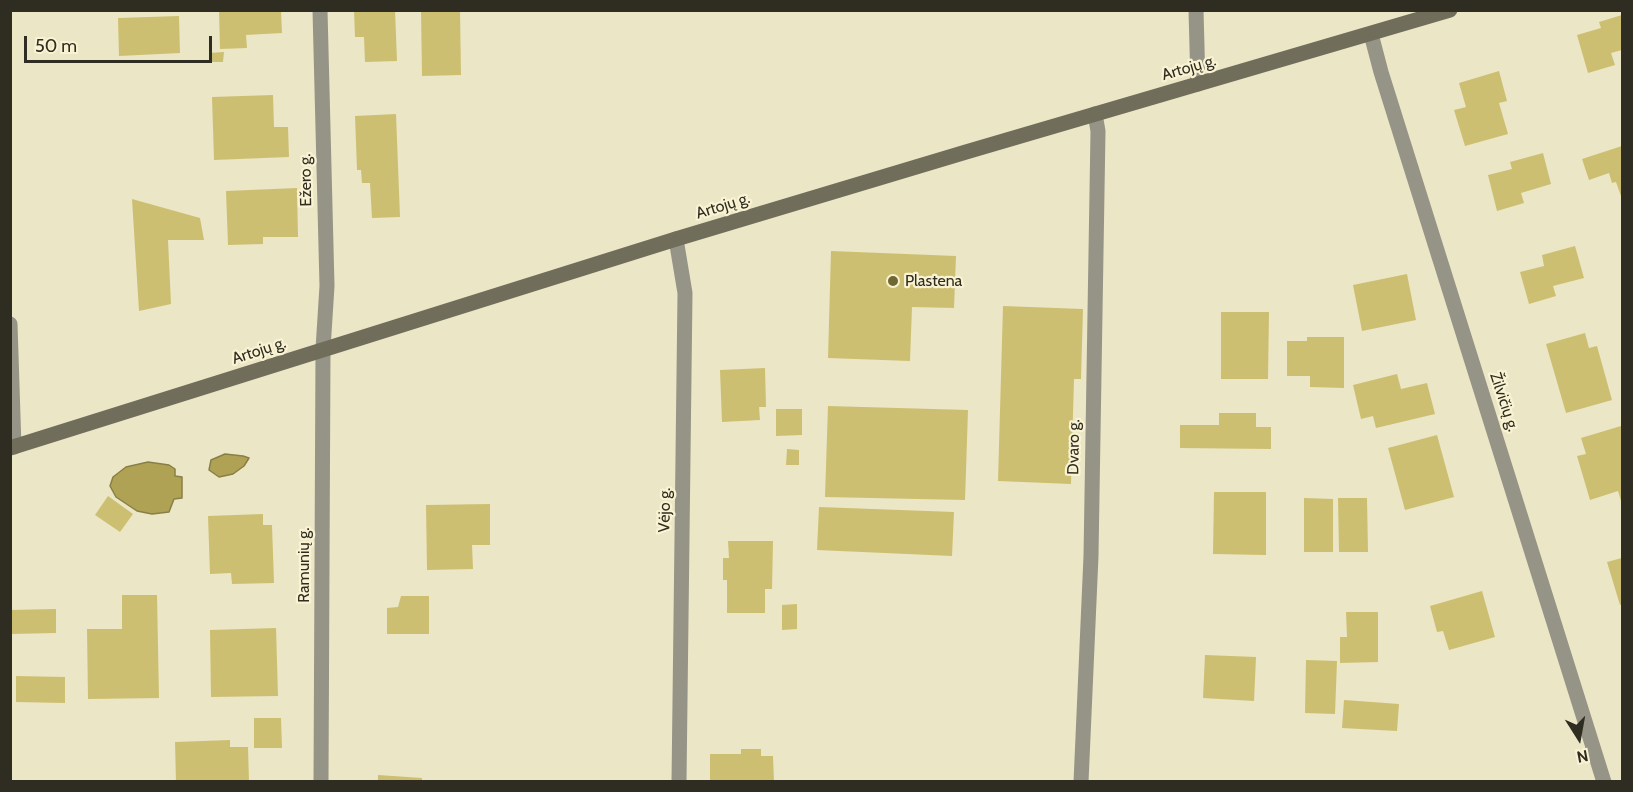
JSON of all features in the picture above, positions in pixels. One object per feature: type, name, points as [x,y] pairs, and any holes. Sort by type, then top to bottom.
[{"type":"main road","name":"Artojų g.","points":[[12,447],[676,239],[1450,10]]},
{"type":"street","name":"Ežero g.","points":[[320,10],[327,286],[323,349]]},
{"type":"street","points":[[1196,10],[1198,84]]},
{"type":"street","name":"Žilvičių g.","points":[[1371,34],[1604,782]]},
{"type":"street","name":"Dvaro g.","points":[[1081,782],[1091,544],[1098,131],[1095,114]]},
{"type":"street","name":"Vėjo g.","points":[[676,239],[686,293],[679,782]]},
{"type":"street","points":[[10,324],[12,447]]},
{"type":"street","name":"Ramunių g.","points":[[321,782],[323,349]]},
{"type":"shaded area","points":[[225,454],[249,458],[244,466],[233,474],[219,477],[209,470],[211,460]]},
{"type":"shaded area","points":[[148,462],[169,465],[175,469],[175,476],[182,477],[182,498],[174,499],[169,512],[152,514],[137,511],[116,497],[110,486],[113,477],[126,467]]},
{"type":"building","points":[[219,10],[281,10],[282,33],[246,35],[247,48],[220,49]]},
{"type":"building","points":[[354,10],[395,10],[397,61],[365,62],[364,37],[355,37]]},
{"type":"building","points":[[421,10],[460,10],[461,75],[422,76]]},
{"type":"building","points":[[1622,15],[1622,50],[1611,53],[1615,65],[1588,73],[1577,35],[1601,28],[1599,22]]},
{"type":"building","points":[[179,16],[180,53],[119,56],[118,18]]},
{"type":"building","points":[[224,52],[223,62],[209,62],[209,53]]},
{"type":"building","points":[[1499,71],[1507,101],[1499,103],[1508,134],[1465,146],[1454,110],[1466,107],[1459,83]]},
{"type":"building","points":[[273,95],[274,127],[288,127],[289,157],[214,160],[212,97]]},
{"type":"building","points":[[396,114],[400,217],[372,218],[370,183],[362,183],[361,170],[357,170],[355,116]]},
{"type":"building","points":[[1622,146],[1621,196],[1616,182],[1612,183],[1609,173],[1589,180],[1582,159]]},
{"type":"building","points":[[1543,153],[1551,184],[1521,193],[1524,203],[1497,211],[1488,175],[1512,169],[1510,162]]},
{"type":"building","points":[[297,188],[298,237],[263,237],[263,244],[228,245],[226,191]]},
{"type":"building","points":[[132,199],[200,218],[204,240],[168,240],[171,304],[139,311]]},
{"type":"building","points":[[1575,246],[1584,278],[1553,286],[1556,296],[1529,304],[1520,272],[1544,266],[1542,255]]},
{"type":"building","name":"Plastena","points":[[831,251],[956,256],[954,308],[912,307],[910,361],[828,358]]},
{"type":"building","points":[[1407,274],[1416,320],[1362,331],[1353,285]]},
{"type":"building","points":[[1003,306],[1083,309],[1081,379],[1074,379],[1071,484],[998,481]]},
{"type":"building","points":[[1221,312],[1269,312],[1268,379],[1221,379]]},
{"type":"building","points":[[1585,333],[1589,348],[1597,346],[1612,400],[1566,413],[1546,344]]},
{"type":"building","points":[[1307,337],[1344,337],[1344,388],[1310,387],[1310,376],[1287,376],[1287,341],[1307,341]]},
{"type":"building","points":[[765,368],[766,407],[759,407],[760,420],[722,422],[720,370]]},
{"type":"building","points":[[1397,374],[1401,389],[1427,383],[1435,414],[1376,428],[1373,416],[1361,419],[1353,385]]},
{"type":"building","points":[[828,406],[968,410],[965,500],[825,497]]},
{"type":"building","points":[[776,409],[802,409],[802,435],[776,436]]},
{"type":"building","points":[[1219,413],[1256,413],[1256,427],[1271,427],[1271,449],[1180,448],[1180,425],[1219,425]]},
{"type":"building","points":[[1621,426],[1622,504],[1618,491],[1590,500],[1577,456],[1586,454],[1581,438]]},
{"type":"building","points":[[1437,435],[1454,497],[1405,510],[1388,448]]},
{"type":"building","points":[[787,449],[799,450],[799,465],[786,465]]},
{"type":"building","points":[[1214,492],[1266,492],[1266,555],[1213,554]]},
{"type":"building","points":[[108,496],[133,514],[120,532],[95,515]]},
{"type":"building","points":[[1304,498],[1333,499],[1333,552],[1304,552]]},
{"type":"building","points":[[1338,498],[1367,498],[1368,552],[1339,552]]},
{"type":"building","points":[[490,504],[490,545],[472,545],[473,569],[427,570],[426,505]]},
{"type":"building","points":[[819,507],[954,512],[952,556],[817,550]]},
{"type":"building","points":[[263,514],[263,525],[272,525],[274,583],[232,584],[231,573],[210,574],[208,516]]},
{"type":"building","points":[[728,541],[773,541],[772,589],[765,589],[765,613],[727,613],[727,580],[723,580],[723,558],[729,558]]},
{"type":"building","points":[[1622,558],[1622,604],[1620,605],[1607,562]]},
{"type":"building","points":[[1482,591],[1495,637],[1449,650],[1443,631],[1437,632],[1430,606]]},
{"type":"building","points":[[122,595],[157,595],[159,698],[88,699],[87,629],[122,629]]},
{"type":"building","points":[[401,596],[429,596],[429,634],[387,634],[387,608],[398,607]]},
{"type":"building","points":[[797,604],[797,629],[782,630],[782,605]]},
{"type":"building","points":[[56,609],[56,633],[10,634],[10,610]]},
{"type":"building","points":[[1346,612],[1378,612],[1378,662],[1340,663],[1340,637],[1347,637]]},
{"type":"building","points":[[276,628],[278,696],[211,697],[210,630]]},
{"type":"building","points":[[1205,655],[1256,657],[1254,701],[1203,698]]},
{"type":"building","points":[[1306,660],[1337,661],[1335,714],[1305,713]]},
{"type":"building","points":[[16,676],[65,677],[65,703],[16,702]]},
{"type":"building","points":[[1344,700],[1399,704],[1397,731],[1342,728]]},
{"type":"building","points":[[254,718],[281,718],[282,748],[254,748]]},
{"type":"building","points":[[230,740],[230,747],[248,747],[249,782],[176,782],[175,742]]},
{"type":"building","points":[[741,749],[761,749],[761,756],[773,756],[774,782],[710,782],[710,754],[741,754]]},
{"type":"building","points":[[378,775],[422,778],[422,782],[378,782]]},
{"type":"place","name":"Plastena","points":[[893,281]]}]
